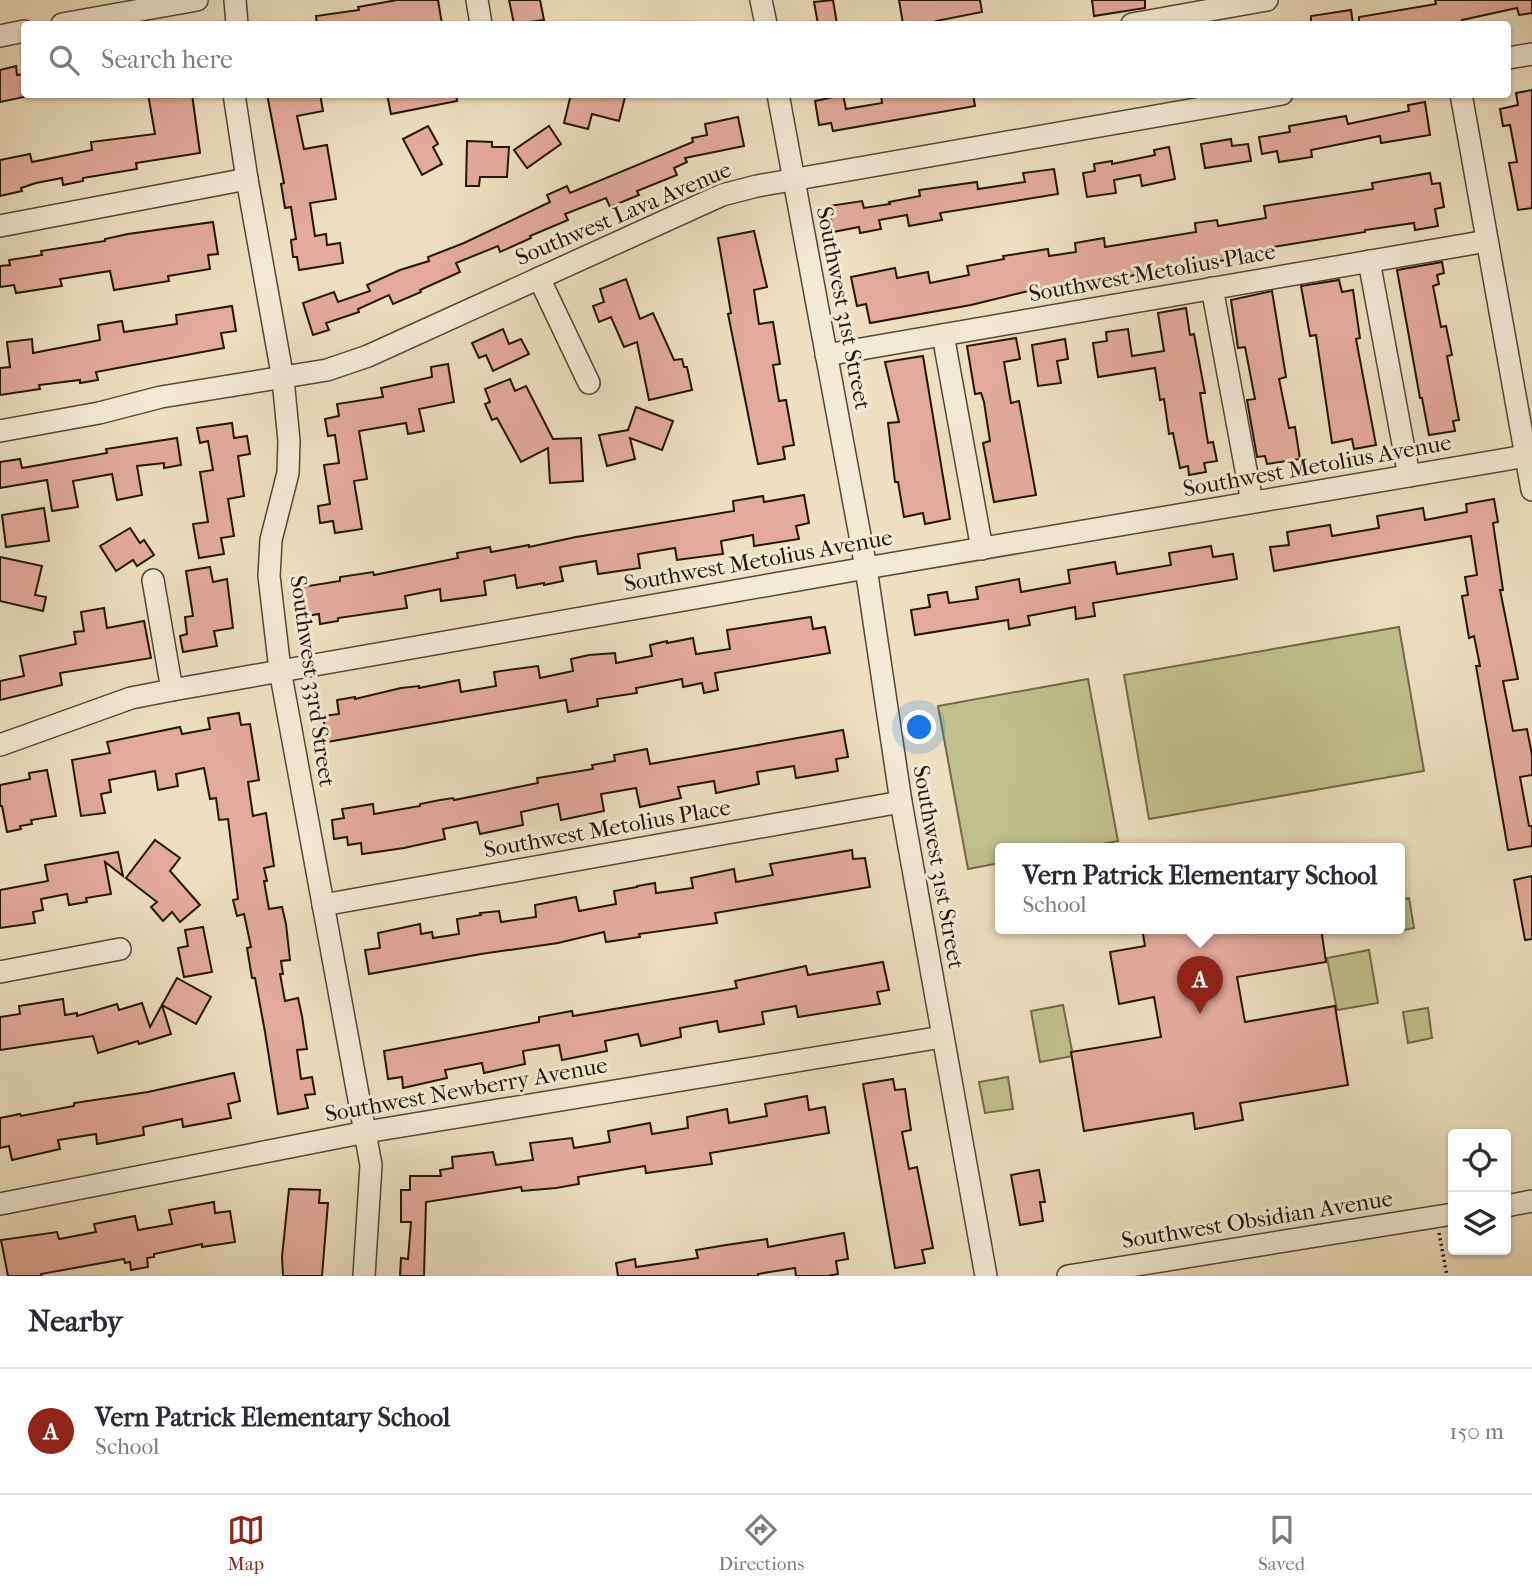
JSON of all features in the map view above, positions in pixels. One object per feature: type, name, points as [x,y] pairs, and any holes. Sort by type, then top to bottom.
[{"type":"street","points":[[79,21],[197,0]]},
{"type":"street","points":[[235,0],[237,21]]},
{"type":"street","points":[[477,0],[480,21]]},
{"type":"street","points":[[761,0],[765,21]]},
{"type":"street","points":[[1143,21],[1170,14],[1267,0]]},
{"type":"street","points":[[0,36],[21,32]]},
{"type":"street","points":[[1511,57],[1532,54]]},
{"type":"street","name":"Southwest 33rd Street","points":[[235,98],[283,379],[289,441],[288,472],[271,540],[270,576],[280,670],[371,1165],[364,1276]]},
{"type":"street","name":"Southwest 31st Street","points":[[779,98],[866,568],[901,802],[986,1276]]},
{"type":"street","name":"Southwest Lava Avenue","points":[[0,431],[99,413],[184,393],[327,370],[368,356],[722,195],[1186,102],[1234,98]]},
{"type":"street","points":[[1462,98],[1529,455],[1532,490]]},
{"type":"street","points":[[0,226],[247,179]]},
{"type":"street","name":"Southwest Metolius Place","points":[[826,355],[1487,241]]},
{"type":"street","points":[[1369,261],[1409,476]]},
{"type":"street","points":[[539,278],[589,383]]},
{"type":"street","points":[[1212,288],[1252,502]]},
{"type":"street","points":[[943,335],[982,549]]},
{"type":"street","name":"Southwest Metolius Avenue","points":[[0,745],[131,698],[172,690],[1529,455]]},
{"type":"street","points":[[153,580],[172,690]]},
{"type":"street","name":"Southwest Metolius Place","points":[[323,905],[901,802]]},
{"type":"street","points":[[0,972],[120,949]]},
{"type":"street","name":"Southwest Newberry Avenue","points":[[0,1204],[366,1132],[942,1037]]},
{"type":"street","points":[[1511,1205],[1532,1201]]},
{"type":"street","name":"Southwest Obsidian Avenue","points":[[1068,1276],[1445,1216]]},
{"type":"path","points":[[1445,1216],[1447,1276]]},
{"type":"green space","points":[[1399,627],[1424,771],[1149,819],[1124,675]]},
{"type":"green space","points":[[1088,679],[1118,841],[995,843],[995,864],[968,869],[938,706]]},
{"type":"green space","points":[[1409,898],[1414,928],[1405,930],[1405,899]]},
{"type":"green space","points":[[1369,950],[1378,1003],[1337,1010],[1327,958]]},
{"type":"green space","points":[[1063,1005],[1073,1056],[1040,1062],[1031,1011]]},
{"type":"green space","points":[[1428,1008],[1432,1038],[1408,1043],[1403,1012]]},
{"type":"green space","points":[[1008,1077],[1013,1109],[985,1113],[979,1082]]},
{"type":"building","points":[[397,0],[438,0],[442,21],[317,21],[316,16],[359,10],[358,7]]},
{"type":"building","points":[[509,0],[540,0],[544,20],[513,21]]},
{"type":"building","points":[[833,0],[836,21],[817,21],[814,2]]},
{"type":"building","points":[[899,0],[980,0],[982,12],[936,21],[902,21]]},
{"type":"building","points":[[1092,0],[1145,0],[1145,8],[1094,16]]},
{"type":"building","points":[[1435,0],[1532,0],[1532,13],[1519,15],[1517,8],[1462,21],[1359,21],[1359,17],[1436,4]]},
{"type":"building","points":[[1351,10],[1353,21],[1311,21],[1311,16]]},
{"type":"building","points":[[16,66],[17,75],[21,74],[21,98],[0,102],[0,70]]},
{"type":"building","points":[[1532,90],[1532,208],[1518,210],[1509,163],[1517,162],[1510,125],[1503,126],[1500,109],[1518,105],[1516,93]]},
{"type":"building","points":[[149,98],[193,98],[200,153],[136,163],[137,169],[83,178],[83,181],[63,185],[62,178],[36,183],[21,188],[22,191],[0,196],[0,160],[30,154],[32,162],[92,150],[91,142],[155,134]]},
{"type":"building","points":[[268,98],[321,98],[323,111],[297,116],[304,149],[327,145],[336,199],[310,203],[315,236],[326,234],[327,245],[340,243],[343,263],[299,270],[297,257],[293,257],[291,240],[296,239],[291,207],[285,208],[281,184],[284,183]]},
{"type":"building","points":[[388,98],[457,98],[457,101],[391,114]]},
{"type":"building","points":[[570,98],[625,98],[619,121],[592,114],[588,129],[564,123]]},
{"type":"building","points":[[844,98],[846,109],[882,103],[881,98],[974,98],[975,106],[833,131],[831,123],[819,125],[815,101]]},
{"type":"building","points":[[1425,102],[1430,135],[1381,143],[1380,136],[1311,150],[1312,157],[1279,162],[1277,151],[1262,154],[1259,137],[1290,132],[1289,126],[1346,116],[1348,124],[1409,111],[1408,105]]},
{"type":"building","points":[[738,117],[744,146],[685,158],[687,162],[674,168],[677,175],[637,191],[639,195],[610,207],[606,198],[565,214],[568,220],[500,252],[498,246],[456,263],[460,272],[420,290],[421,292],[393,304],[389,295],[358,309],[359,312],[326,323],[329,330],[313,335],[303,303],[334,292],[338,302],[370,291],[367,285],[429,261],[428,257],[550,202],[547,195],[567,186],[570,193],[693,142],[692,138],[707,135],[705,124]]},
{"type":"building","points":[[428,126],[438,144],[433,147],[442,164],[422,175],[403,139]]},
{"type":"building","points":[[549,126],[561,144],[527,168],[514,150]]},
{"type":"building","points":[[1231,139],[1232,146],[1248,144],[1251,161],[1205,168],[1201,144]]},
{"type":"building","points":[[467,141],[492,142],[492,147],[509,147],[507,177],[480,177],[479,186],[466,186]]},
{"type":"building","points":[[1169,147],[1175,179],[1142,186],[1140,175],[1114,180],[1116,193],[1087,197],[1083,173],[1095,171],[1094,164],[1112,161],[1112,164],[1155,155],[1154,150]]},
{"type":"building","points":[[1054,169],[1058,194],[940,213],[942,220],[909,226],[907,215],[879,220],[881,229],[860,233],[859,227],[833,232],[829,206],[862,201],[864,208],[920,196],[919,190],[977,182],[978,189],[1025,182],[1023,173]]},
{"type":"building","points":[[1430,173],[1432,184],[1440,183],[1444,207],[1435,209],[1438,226],[1415,230],[1414,223],[1365,230],[1267,248],[1268,253],[1045,290],[1045,287],[971,305],[870,323],[866,304],[857,306],[851,277],[895,268],[897,278],[928,272],[930,283],[969,275],[967,266],[1004,259],[1003,256],[1048,249],[1049,256],[1076,252],[1075,243],[1104,238],[1105,247],[1196,232],[1195,223],[1217,220],[1218,226],[1266,218],[1264,206],[1373,189],[1372,183]]},
{"type":"building","points":[[213,222],[218,254],[208,255],[210,269],[168,276],[169,281],[114,290],[110,271],[60,279],[62,286],[16,293],[14,285],[0,287],[0,266],[10,265],[9,260],[42,255],[41,251],[105,241],[128,234]]},
{"type":"building","points":[[754,231],[767,287],[754,290],[759,324],[773,322],[780,364],[773,365],[779,401],[786,400],[794,445],[783,447],[785,459],[758,464],[728,314],[731,313],[718,238]]},
{"type":"building","points":[[1442,262],[1444,273],[1437,275],[1439,284],[1433,286],[1441,327],[1446,326],[1452,355],[1447,356],[1459,420],[1453,421],[1455,431],[1429,435],[1397,270]]},
{"type":"building","points":[[626,279],[640,319],[653,313],[674,360],[682,359],[684,367],[687,367],[692,390],[649,400],[637,342],[624,347],[611,317],[599,322],[593,306],[604,302],[600,289]]},
{"type":"building","points":[[1339,280],[1342,292],[1353,290],[1360,338],[1356,339],[1376,445],[1354,449],[1352,439],[1332,443],[1316,335],[1310,336],[1301,286]]},
{"type":"building","points":[[1272,291],[1286,377],[1279,379],[1289,428],[1295,427],[1300,459],[1267,464],[1265,456],[1257,457],[1247,400],[1255,399],[1245,347],[1238,348],[1231,300]]},
{"type":"building","points":[[232,306],[236,331],[221,333],[224,348],[96,372],[98,380],[39,385],[40,389],[0,395],[0,368],[10,367],[7,342],[32,339],[33,353],[100,340],[98,325],[122,321],[124,332],[177,324],[176,315]]},
{"type":"building","points":[[1186,308],[1190,335],[1194,334],[1205,393],[1200,393],[1208,443],[1213,442],[1217,461],[1204,463],[1206,472],[1189,475],[1188,466],[1180,468],[1173,433],[1169,434],[1164,399],[1160,400],[1155,368],[1098,377],[1093,343],[1107,341],[1106,332],[1128,329],[1132,356],[1164,351],[1158,313]]},
{"type":"building","points":[[503,329],[509,344],[521,339],[529,354],[493,371],[486,355],[479,358],[472,343]]},
{"type":"building","points":[[1016,338],[1020,359],[1004,362],[1011,403],[1019,401],[1036,495],[994,502],[983,443],[990,441],[984,402],[981,393],[975,394],[967,346]]},
{"type":"building","points":[[1065,339],[1068,359],[1057,361],[1061,383],[1038,386],[1032,345]]},
{"type":"building","points":[[923,356],[950,519],[925,524],[923,513],[904,517],[898,482],[895,482],[888,423],[899,422],[885,362]]},
{"type":"building","points":[[448,364],[454,402],[419,409],[424,431],[408,434],[406,423],[359,431],[367,479],[354,481],[362,529],[335,533],[333,521],[320,523],[318,506],[330,504],[324,465],[339,463],[335,435],[328,436],[325,419],[339,416],[337,404],[383,397],[381,388],[432,377],[431,367]]},
{"type":"building","points":[[510,379],[515,391],[526,386],[553,439],[581,438],[583,481],[550,483],[548,448],[521,462],[497,418],[492,420],[485,404],[490,402],[485,389]]},
{"type":"building","points":[[636,407],[673,421],[662,450],[630,438],[635,459],[607,466],[599,435],[628,430]]},
{"type":"building","points":[[232,423],[234,438],[247,436],[250,454],[238,456],[244,496],[228,499],[234,536],[221,538],[224,554],[199,558],[193,524],[208,522],[200,472],[213,470],[208,441],[200,443],[197,428]]},
{"type":"building","points":[[177,438],[181,465],[164,468],[164,463],[137,466],[142,495],[117,500],[112,474],[73,481],[78,507],[52,511],[47,480],[0,488],[0,462],[20,459],[22,468],[107,453],[106,449]]},
{"type":"building","points":[[804,495],[809,523],[796,526],[799,539],[754,546],[753,535],[721,541],[723,554],[677,560],[675,548],[638,554],[640,568],[598,574],[596,561],[560,567],[563,581],[544,585],[517,588],[515,575],[484,581],[486,595],[441,601],[440,589],[405,596],[407,608],[338,618],[338,621],[320,624],[319,614],[306,616],[302,587],[340,581],[340,577],[373,572],[374,575],[458,558],[457,553],[490,547],[491,552],[529,547],[734,511],[733,501],[763,496],[764,502]]},
{"type":"building","points":[[1494,499],[1498,522],[1493,523],[1503,590],[1500,590],[1518,679],[1503,681],[1513,731],[1527,729],[1532,755],[1532,775],[1520,777],[1529,826],[1532,826],[1532,846],[1508,850],[1476,666],[1480,666],[1474,636],[1469,638],[1462,596],[1468,595],[1465,577],[1477,575],[1471,536],[1274,571],[1270,547],[1289,545],[1287,532],[1330,525],[1332,536],[1379,528],[1377,516],[1423,508],[1425,520],[1467,512],[1466,504]]},
{"type":"building","points":[[44,508],[49,541],[6,547],[2,515]]},
{"type":"building","points":[[130,528],[140,543],[144,540],[154,555],[137,566],[133,560],[116,571],[100,546]]},
{"type":"building","points":[[1211,546],[1213,557],[1233,554],[1237,579],[1093,603],[1095,616],[1076,619],[1075,607],[1028,616],[1030,625],[1009,629],[1008,620],[915,635],[911,610],[930,607],[928,595],[947,592],[949,603],[978,599],[976,587],[1019,579],[1021,592],[1070,583],[1068,570],[1115,562],[1117,574],[1171,565],[1169,553]]},
{"type":"building","points":[[0,557],[42,566],[35,595],[46,597],[43,611],[0,601]]},
{"type":"building","points":[[210,567],[213,582],[227,579],[233,628],[214,631],[217,646],[183,652],[180,636],[187,634],[185,617],[193,616],[186,571]]},
{"type":"building","points":[[104,608],[107,628],[144,621],[151,658],[60,673],[62,685],[0,700],[0,681],[24,676],[20,656],[76,644],[74,632],[84,631],[81,612]]},
{"type":"building","points":[[811,617],[813,629],[825,627],[830,653],[715,673],[718,690],[704,693],[702,683],[683,687],[682,679],[636,688],[637,693],[597,699],[598,706],[568,712],[566,700],[327,742],[323,716],[339,714],[337,700],[459,680],[461,692],[496,686],[494,672],[538,666],[540,678],[573,671],[571,659],[589,655],[615,653],[616,663],[652,656],[650,645],[667,641],[693,638],[696,654],[730,649],[727,630]]},
{"type":"building","points":[[239,713],[241,725],[250,724],[259,780],[248,782],[253,816],[266,813],[274,866],[264,868],[269,909],[282,907],[286,924],[290,960],[281,961],[283,974],[280,974],[285,1001],[298,998],[307,1049],[297,1050],[301,1079],[312,1077],[315,1094],[305,1095],[308,1108],[278,1114],[255,978],[252,978],[247,948],[251,947],[244,914],[237,916],[233,900],[238,899],[228,819],[219,820],[216,798],[210,799],[204,768],[176,774],[178,786],[158,790],[155,771],[109,780],[111,792],[101,794],[105,813],[81,816],[72,760],[110,753],[107,742],[180,727],[182,734],[210,729],[208,718]]},
{"type":"building","points":[[843,730],[848,757],[836,759],[838,771],[796,778],[794,766],[757,772],[759,784],[716,793],[714,781],[678,787],[681,798],[640,807],[636,788],[601,794],[604,811],[561,820],[558,804],[521,812],[523,825],[480,834],[477,822],[443,829],[445,839],[362,854],[361,843],[348,845],[347,837],[334,839],[332,820],[344,818],[342,809],[373,804],[374,814],[440,800],[454,800],[538,783],[537,778],[593,769],[592,765],[615,761],[614,755],[647,749],[650,764]]},
{"type":"building","points":[[47,770],[56,816],[31,820],[32,824],[7,832],[0,806],[0,785],[30,779],[29,773]]},
{"type":"building","points":[[155,840],[180,858],[170,871],[200,905],[180,922],[172,912],[163,921],[151,907],[157,902],[126,878]]},
{"type":"building","points":[[852,850],[853,859],[865,858],[870,887],[715,913],[717,923],[639,934],[640,937],[606,942],[604,932],[558,943],[369,974],[365,950],[380,948],[378,933],[420,924],[421,934],[432,932],[433,938],[459,934],[457,919],[481,915],[480,913],[499,911],[501,922],[536,917],[535,905],[576,897],[579,911],[616,904],[614,891],[655,883],[656,893],[693,888],[691,878],[734,869],[736,882],[773,875],[770,864]]},
{"type":"building","points":[[118,852],[123,876],[105,862],[111,894],[86,898],[87,902],[69,905],[67,894],[41,899],[43,910],[33,912],[35,923],[0,928],[0,890],[48,881],[45,865]]},
{"type":"building","points":[[1532,876],[1532,939],[1525,940],[1514,880]]},
{"type":"building","points":[[203,927],[212,972],[184,977],[178,948],[188,946],[185,930]]},
{"type":"building","points":[[1143,934],[1322,934],[1326,962],[1237,977],[1245,1022],[1335,1006],[1348,1085],[1240,1103],[1243,1120],[1195,1129],[1193,1113],[1084,1131],[1071,1052],[1161,1037],[1154,997],[1119,1004],[1110,952],[1145,946]]},
{"type":"building","points":[[883,962],[889,990],[877,992],[880,1004],[798,1017],[796,1006],[762,1012],[764,1024],[719,1032],[717,1021],[680,1028],[681,1037],[641,1046],[638,1034],[605,1041],[607,1051],[562,1060],[559,1045],[523,1051],[525,1064],[484,1073],[482,1063],[445,1070],[447,1078],[403,1088],[402,1077],[388,1079],[384,1051],[539,1022],[539,1017],[572,1011],[573,1016],[737,988],[735,981],[806,966],[808,975]]},
{"type":"building","points":[[177,978],[211,997],[196,1024],[162,1005]]},
{"type":"building","points":[[63,999],[65,1015],[77,1013],[77,1016],[117,1004],[119,1010],[142,1003],[150,1027],[162,1005],[171,1034],[98,1053],[93,1036],[0,1050],[0,1017],[20,1014],[19,1006]]},
{"type":"building","points":[[234,1073],[240,1101],[228,1104],[231,1118],[183,1127],[182,1119],[143,1127],[144,1135],[97,1144],[96,1134],[58,1140],[60,1149],[12,1160],[9,1146],[0,1148],[0,1118],[148,1092]]},
{"type":"building","points":[[893,1079],[895,1090],[905,1089],[911,1130],[902,1132],[909,1169],[917,1167],[933,1248],[922,1250],[925,1263],[895,1268],[863,1084]]},
{"type":"building","points":[[807,1096],[809,1110],[825,1107],[829,1133],[710,1153],[712,1164],[646,1173],[645,1166],[578,1177],[579,1184],[556,1188],[522,1191],[521,1187],[426,1202],[424,1276],[400,1276],[401,1258],[408,1259],[411,1222],[401,1222],[401,1190],[410,1190],[410,1176],[441,1176],[440,1170],[453,1168],[452,1157],[493,1152],[496,1165],[533,1160],[530,1143],[572,1138],[574,1148],[610,1142],[608,1131],[650,1123],[652,1134],[688,1128],[687,1117],[727,1109],[729,1123],[767,1116],[765,1104]]},
{"type":"building","points":[[1039,1170],[1045,1202],[1040,1202],[1043,1221],[1020,1225],[1011,1175]]},
{"type":"building","points":[[289,1189],[320,1190],[319,1203],[328,1203],[322,1276],[283,1276],[282,1257]]},
{"type":"building","points":[[214,1202],[215,1213],[230,1211],[235,1242],[202,1247],[202,1244],[154,1254],[154,1257],[147,1258],[148,1267],[131,1270],[130,1262],[125,1263],[124,1259],[41,1274],[42,1276],[8,1276],[1,1240],[57,1232],[59,1239],[96,1232],[94,1224],[135,1216],[138,1230],[172,1224],[169,1210]]},
{"type":"building","points":[[844,1233],[848,1259],[836,1261],[838,1274],[796,1276],[795,1268],[758,1276],[618,1276],[616,1263],[635,1259],[636,1267],[698,1258],[696,1250],[726,1245],[767,1239],[768,1247]]},
{"type":"place","name":"Vern Patrick Elementary School","points":[[1200,1014]]}]
